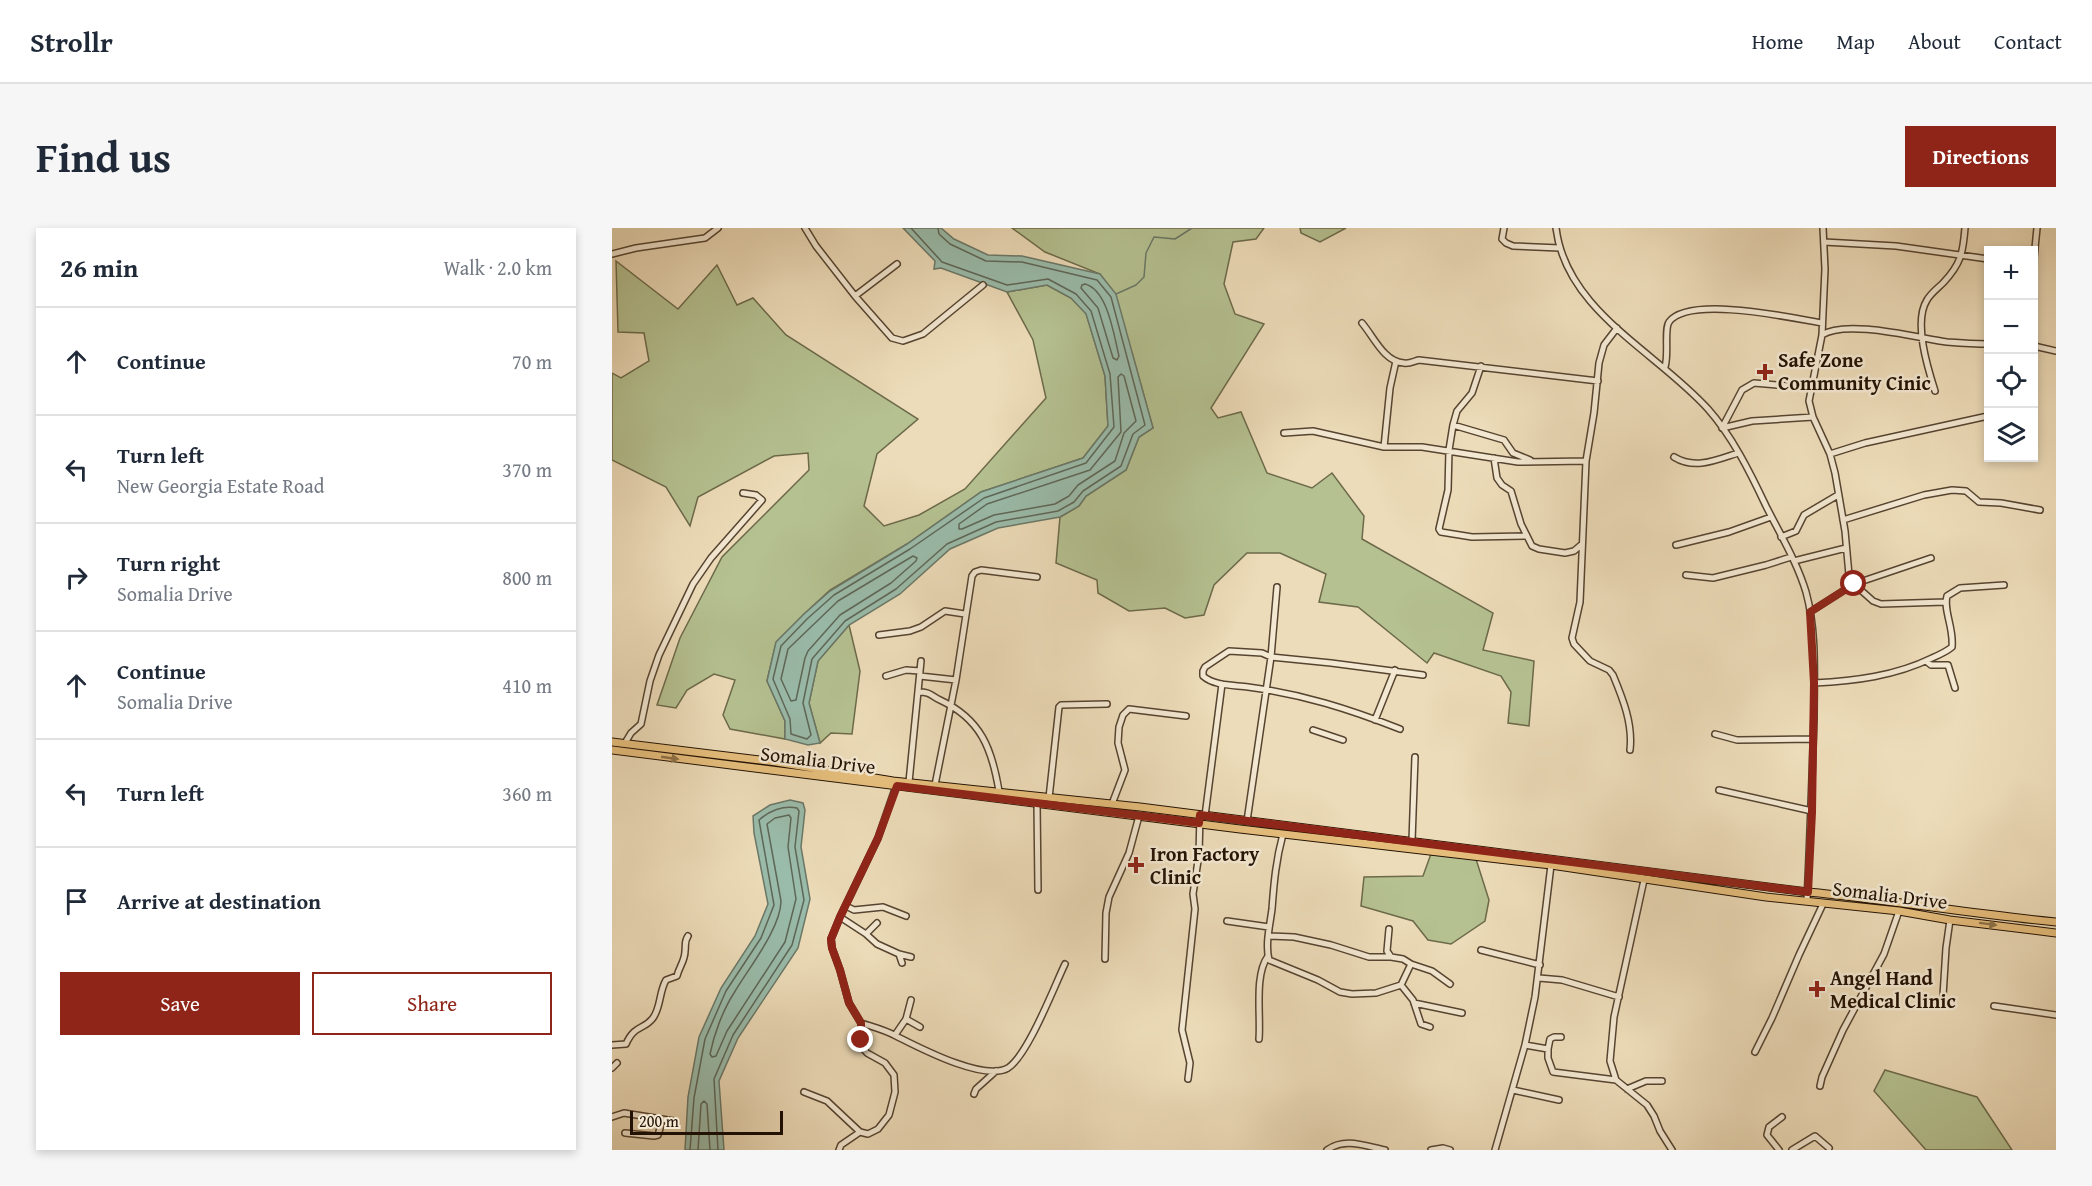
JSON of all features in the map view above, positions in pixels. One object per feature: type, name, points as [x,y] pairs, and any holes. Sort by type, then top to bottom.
[{"type":"main road","name":"Somalia Drive","points":[[612,742],[776,762],[909,782],[1112,804],[1283,834],[1551,865],[1766,897],[1808,896],[1823,904],[1899,911],[1950,920],[2056,933]]},
{"type":"main road","name":"Somalia Drive","points":[[612,750],[1139,816],[1247,821],[1412,841],[1808,896],[1892,901],[1976,914],[2056,922]]},
{"type":"street","points":[[612,254],[636,248],[705,238],[718,228]]},
{"type":"street","points":[[805,228],[816,246],[855,296],[892,338],[903,341],[923,334],[983,285]]},
{"type":"street","points":[[1504,228],[1502,239],[1513,246],[1560,248]]},
{"type":"street","points":[[1556,228],[1560,248],[1581,288],[1617,328],[1702,403],[1722,428],[1738,453],[1793,559],[1810,612],[1814,683],[1808,896]]},
{"type":"street","points":[[1816,228],[1823,229],[1825,269],[1822,334],[1809,401],[1835,473],[1852,585],[1873,601],[1881,604],[1945,602]]},
{"type":"street","points":[[1935,391],[1924,358],[1926,302],[1945,281],[1963,255],[1965,228]]},
{"type":"street","points":[[2035,246],[2037,228]]},
{"type":"street","points":[[1824,242],[1896,246],[1984,257]]},
{"type":"street","points":[[855,296],[897,264]]},
{"type":"street","points":[[1665,368],[1668,345],[1667,328],[1670,321],[1683,314],[1705,308],[1754,312],[1822,323]]},
{"type":"street","points":[[1362,323],[1379,347],[1396,362],[1410,363],[1419,360],[1598,381]]},
{"type":"street","points":[[1617,328],[1604,345],[1599,363],[1586,461],[1580,602],[1572,638],[1574,644],[1590,661],[1609,670],[1613,675],[1628,717],[1630,750]]},
{"type":"street","points":[[1822,334],[1832,330],[1854,330],[1984,344]]},
{"type":"street","points":[[2038,347],[2056,351]]},
{"type":"street","points":[[1384,447],[1390,388],[1396,362]]},
{"type":"street","points":[[1481,366],[1472,393],[1457,411],[1453,425],[1449,450],[1448,490],[1439,531],[1472,537],[1527,536]]},
{"type":"street","points":[[1722,428],[1742,390],[1747,386],[1754,383],[1812,388]]},
{"type":"street","points":[[1722,428],[1752,421],[1813,417]]},
{"type":"street","points":[[1830,454],[1984,417]]},
{"type":"street","points":[[1453,425],[1504,440],[1513,453],[1535,462]]},
{"type":"street","points":[[1284,433],[1313,431],[1384,447],[1449,450],[1518,462],[1586,461]]},
{"type":"street","points":[[1674,457],[1684,463],[1702,464],[1738,453]]},
{"type":"street","points":[[1494,458],[1497,478],[1511,491],[1532,546],[1558,553],[1570,553],[1581,545]]},
{"type":"street","points":[[1843,520],[1924,495],[1952,490],[1966,491],[1979,502],[2001,503],[2040,510]]},
{"type":"street","points":[[625,743],[631,733],[641,724],[650,681],[659,655],[693,584],[711,558],[762,500],[756,495],[743,493]]},
{"type":"street","points":[[1781,537],[1796,531],[1804,515],[1838,495]]},
{"type":"street","points":[[1676,545],[1729,532],[1771,517]]},
{"type":"street","points":[[1686,575],[1713,578],[1846,548]]},
{"type":"street","points":[[1810,612],[1852,585],[1932,558]]},
{"type":"street","points":[[935,785],[952,705],[972,576],[981,570],[1037,577]]},
{"type":"street","points":[[1814,683],[1854,681],[1875,677],[1904,670],[1926,661],[1952,646],[1952,627],[1945,602],[1947,596],[1960,588],[2004,585]]},
{"type":"street","points":[[1247,821],[1270,657],[1277,587]]},
{"type":"street","points":[[879,634],[910,631],[921,627],[945,611],[965,614]]},
{"type":"street","points":[[1400,729],[1324,702],[1265,689],[1222,684],[1206,679],[1203,671],[1223,653],[1235,651],[1423,675]]},
{"type":"street","points":[[909,782],[921,661]]},
{"type":"street","points":[[1926,661],[1931,665],[1947,665],[1954,688]]},
{"type":"street","points":[[886,676],[906,670],[956,680]]},
{"type":"street","points":[[1375,720],[1395,670]]},
{"type":"street","points":[[1188,1079],[1190,1063],[1182,1030],[1201,818],[1222,684]]},
{"type":"street","points":[[919,692],[927,692],[936,699],[952,705],[983,735],[995,768],[999,791]]},
{"type":"street","points":[[1049,798],[1059,707],[1107,704]]},
{"type":"street","points":[[1112,804],[1125,770],[1118,743],[1123,715],[1129,709],[1186,716]]},
{"type":"street","points":[[1313,730],[1343,740]]},
{"type":"street","points":[[1716,734],[1747,741],[1813,740]]},
{"type":"street","points":[[1412,841],[1415,757]]},
{"type":"street","points":[[804,1092],[827,1101],[860,1132],[868,1134],[878,1129],[889,1115],[895,1092],[894,1074],[862,1047],[861,1023],[849,1003],[831,939],[878,838],[897,786]]},
{"type":"street","points":[[1719,790],[1812,812]]},
{"type":"street","points":[[1037,803],[1038,890]]},
{"type":"street","points":[[1105,959],[1106,913],[1109,897],[1129,853],[1139,816]]},
{"type":"street","points":[[1260,1039],[1260,980],[1262,966],[1268,956],[1275,863],[1283,834]]},
{"type":"street","points":[[1495,1150],[1525,1044],[1539,978],[1551,865]]},
{"type":"street","points":[[1644,880],[1611,1034],[1610,1061],[1617,1080],[1651,1110],[1671,1150]]},
{"type":"street","points":[[1755,1052],[1823,904]]},
{"type":"street","points":[[846,906],[854,910],[883,907],[906,916]]},
{"type":"street","points":[[1820,1086],[1843,1030],[1884,954],[1899,911]]},
{"type":"street","points":[[840,917],[877,944],[911,957]]},
{"type":"street","points":[[1943,996],[1950,920]]},
{"type":"street","points":[[1227,921],[1269,927]]},
{"type":"street","points":[[866,934],[877,923]]},
{"type":"street","points":[[1389,929],[1386,946],[1391,957]]},
{"type":"street","points":[[612,1045],[626,1044],[632,1032],[652,1019],[660,1001],[662,987],[666,980],[677,976],[684,960],[685,941],[688,936]]},
{"type":"street","points":[[1269,936],[1294,937],[1331,945],[1369,957],[1402,959],[1432,971],[1450,984]]},
{"type":"street","points":[[1481,950],[1540,965]]},
{"type":"street","points":[[899,954],[902,963]]},
{"type":"street","points":[[1268,956],[1273,963],[1318,980],[1340,992],[1352,994],[1376,993],[1401,985],[1411,964]]},
{"type":"street","points":[[861,1023],[895,1035],[913,1046],[963,1066],[996,1071],[1007,1068],[1020,1056],[1044,1012],[1065,964]]},
{"type":"street","points":[[1539,978],[1562,980],[1619,997]]},
{"type":"street","points":[[1401,985],[1414,1003],[1421,1024],[1430,1027]]},
{"type":"street","points":[[895,1035],[906,1019],[911,1000]]},
{"type":"street","points":[[1414,1003],[1462,1013]]},
{"type":"street","points":[[1994,1006],[2056,1015]]},
{"type":"street","points":[[906,1019],[920,1027]]},
{"type":"street","points":[[1561,1037],[1551,1039],[1548,1049],[1548,1058],[1553,1072],[1562,1075],[1617,1080]]},
{"type":"street","points":[[1525,1044],[1548,1049]]},
{"type":"street","points":[[974,1094],[976,1089],[996,1071]]},
{"type":"street","points":[[1627,1089],[1646,1081],[1662,1081]]},
{"type":"street","points":[[1513,1090],[1559,1100]]},
{"type":"street","points":[[612,1117],[621,1113],[674,1121]]},
{"type":"street","points":[[1779,1150],[1767,1135],[1769,1127],[1782,1117]]},
{"type":"street","points":[[625,1133],[658,1135],[661,1125],[659,1119]]},
{"type":"street","points":[[839,1150],[841,1145],[860,1132]]},
{"type":"street","points":[[1792,1150],[1815,1136],[1829,1148]]},
{"type":"street","points":[[1327,1150],[1350,1142],[1385,1150]]},
{"type":"street","points":[[1431,1150],[1443,1148],[1450,1150]]},
{"type":"shaded area","points":[[1012,228],[1264,228],[1256,239],[1233,242],[1224,284],[1235,314],[1264,324],[1211,408],[1218,418],[1241,412],[1267,473],[1312,488],[1332,473],[1364,516],[1362,539],[1493,613],[1483,650],[1534,661],[1529,726],[1508,723],[1511,692],[1501,676],[1434,653],[1427,663],[1358,607],[1319,602],[1326,574],[1280,553],[1247,553],[1214,585],[1204,615],[1185,618],[1165,608],[1129,611],[1098,593],[1097,580],[1056,563],[1060,517],[1079,506],[1086,496],[1126,470],[1139,437],[1153,428],[1132,353],[1100,274],[1045,252]]},
{"type":"shaded area","points":[[1300,228],[1346,228],[1320,242],[1301,233]]},
{"type":"shaded area","points":[[616,261],[678,309],[717,265],[737,305],[753,298],[786,335],[918,419],[877,454],[864,506],[884,526],[919,515],[965,489],[1046,398],[1033,340],[1007,292],[1047,285],[1071,298],[1086,313],[1105,376],[1108,426],[1083,458],[981,492],[907,544],[830,590],[804,614],[776,643],[767,681],[785,721],[785,739],[730,729],[723,715],[735,680],[714,674],[687,690],[676,708],[657,705],[680,638],[722,557],[809,470],[808,453],[774,456],[698,497],[690,526],[666,487],[612,460],[612,373],[621,378],[649,361],[644,333],[618,332]]},
{"type":"shaded area","points":[[849,625],[860,671],[852,734],[831,733],[820,743],[809,703],[818,661]]},
{"type":"shaded area","points":[[1432,851],[1475,856],[1489,900],[1485,921],[1451,944],[1428,940],[1413,921],[1361,906],[1364,877],[1423,876]]},
{"type":"shaded area","points":[[1885,1070],[1977,1097],[2012,1150],[1926,1150],[1874,1091]]},
{"type":"water","points":[[903,228],[941,228],[954,239],[988,255],[1022,256],[1100,274],[1116,294],[1153,428],[1139,437],[1126,470],[1086,496],[1079,506],[1060,517],[998,528],[950,549],[900,594],[849,625],[818,661],[809,703],[820,743],[808,745],[785,739],[785,721],[767,681],[776,642],[830,591],[907,544],[981,492],[1083,458],[1108,426],[1105,376],[1086,314],[1071,298],[1047,285],[1007,292],[941,268],[934,269],[935,261]]},
{"type":"water","points":[[790,800],[803,803],[805,810],[801,847],[810,899],[798,948],[738,1038],[719,1081],[724,1150],[685,1150],[688,1097],[699,1037],[721,988],[755,936],[768,904],[754,833],[753,816],[770,805]]},
{"type":"waterway","points":[[1116,294],[1136,285],[1144,277],[1146,253],[1154,237],[1175,239],[1192,228]]},
{"type":"place","name":"Safe Zone Community Cinic","points":[[1765,372]]},
{"type":"place","name":"Iron Factory Clinic","points":[[1136,865]]},
{"type":"place","name":"Angel Hand Medical Clinic","points":[[1817,989]]},
{"type":"route","points":[[861,1040],[861,1023],[849,1003],[831,939],[878,838],[897,786],[1199,823],[1200,815],[1808,892],[1814,683],[1810,612],[1854,584]]}]
